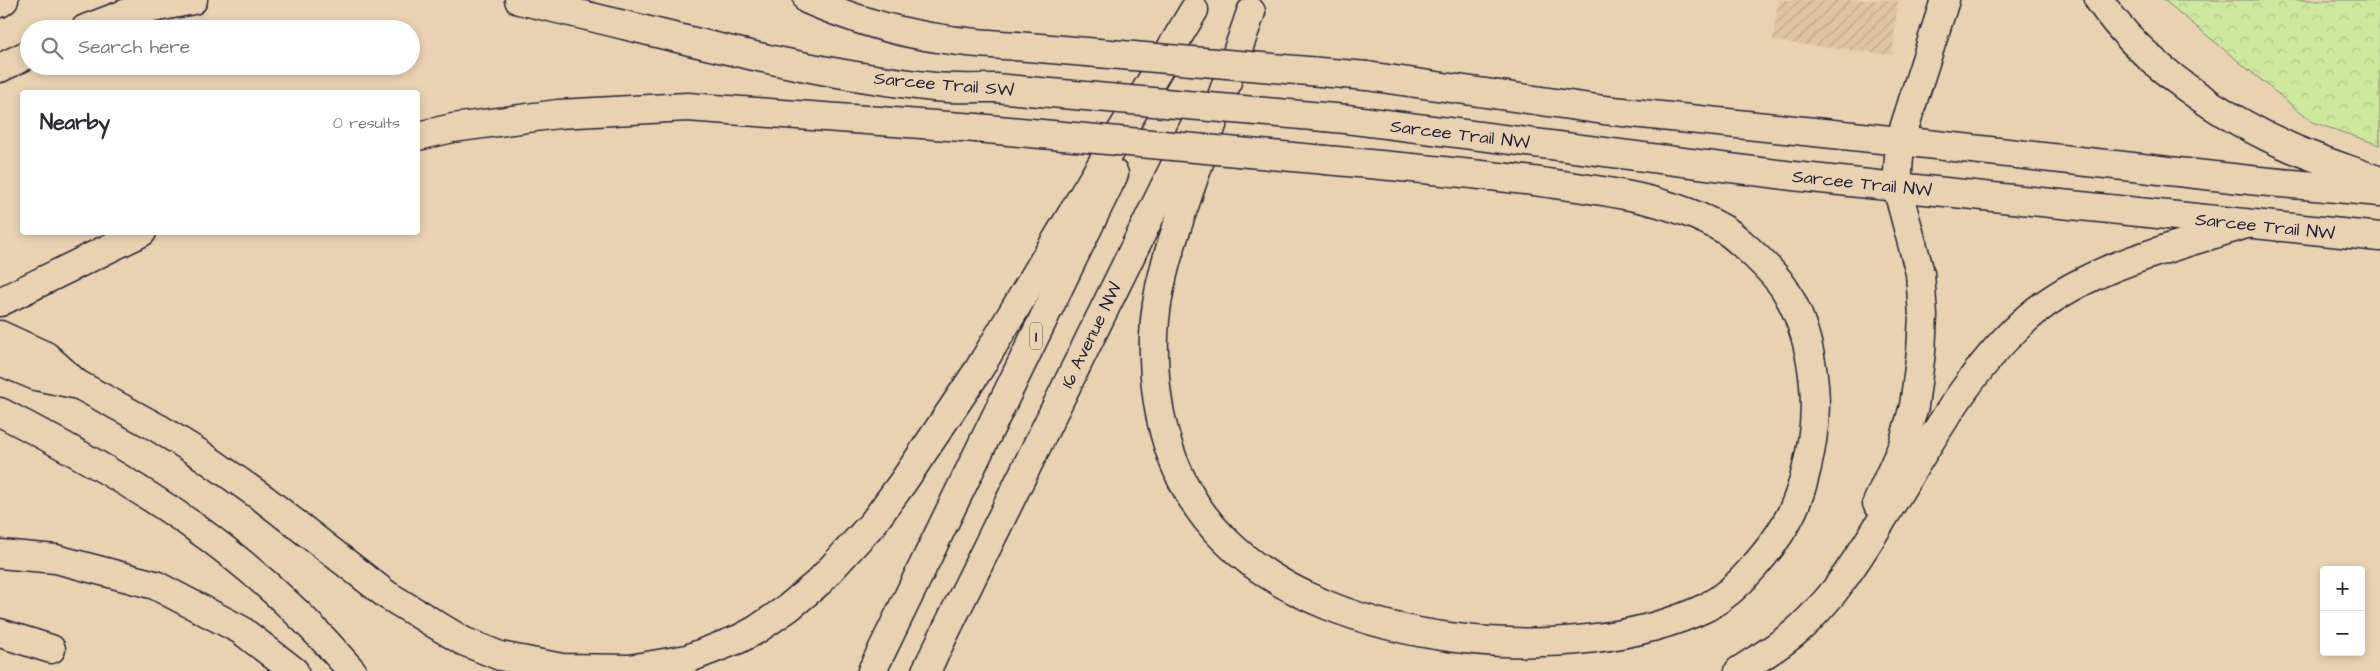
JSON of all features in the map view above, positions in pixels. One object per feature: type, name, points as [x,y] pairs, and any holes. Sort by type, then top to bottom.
[{"type":"main road","points":[[0,3],[4,0]]},
{"type":"main road","points":[[109,20],[127,13],[193,0]]},
{"type":"main road","name":"Sarcee Trail SW","points":[[519,0],[592,16],[698,45],[800,66],[936,87],[995,88],[1346,120]]},
{"type":"main road","points":[[808,0],[833,10],[889,27],[943,39],[1367,76],[1604,110],[2259,182],[2380,192]]},
{"type":"main road","points":[[1840,584],[1903,445],[1914,406],[1922,325],[1920,273],[1897,187],[1900,142],[1945,0]]},
{"type":"main road","points":[[2099,0],[2115,24],[2147,56],[2189,89],[2239,121],[2293,149],[2380,181]]},
{"type":"main road","points":[[0,361],[42,368],[132,412],[200,454],[288,517],[387,595],[444,631],[472,644],[522,661],[587,670],[653,666],[702,654],[756,630],[803,596],[836,565],[889,502],[979,369],[1196,5]]},
{"type":"main road","name":"1","points":[[872,671],[1196,5]]},
{"type":"main road","points":[[420,136],[454,128],[558,114],[687,107],[976,128],[1204,149],[1326,160],[1523,179],[1612,192],[1681,210],[1728,231],[1764,264],[1787,293],[1807,341],[1815,381],[1814,427],[1806,477],[1790,520],[1774,545],[1742,581],[1709,606],[1668,623],[1624,636],[1523,646],[1476,644],[1395,630],[1316,602],[1250,562],[1224,540],[1208,520],[1177,471],[1163,434],[1156,399],[1153,331],[1166,260],[1204,149],[1254,6]]},
{"type":"main road","name":"16 Avenue NW","points":[[926,671],[1254,6]]},
{"type":"main road","points":[[0,68],[20,58]]},
{"type":"main road","name":"Sarcee Trail NW","points":[[1346,120],[1783,175],[2380,238]]},
{"type":"main road","points":[[1739,671],[1794,634],[1840,584],[1881,523],[1948,415],[1980,371],[2011,334],[2037,310],[2070,289],[2102,273],[2246,224]]},
{"type":"main road","points":[[0,302],[136,235]]},
{"type":"main road","points":[[0,335],[46,356],[42,368]]},
{"type":"main road","points":[[0,412],[114,473],[211,537],[282,598],[352,671]]},
{"type":"main road","points":[[0,554],[56,559],[155,585],[241,630],[294,671]]},
{"type":"main road","points":[[0,633],[51,649]]},
{"type":"shaded area","points":[[1778,0],[1898,0],[1892,55],[1773,41]]},
{"type":"green space","points":[[2164,0],[2380,0],[2380,145],[2312,122]]}]
